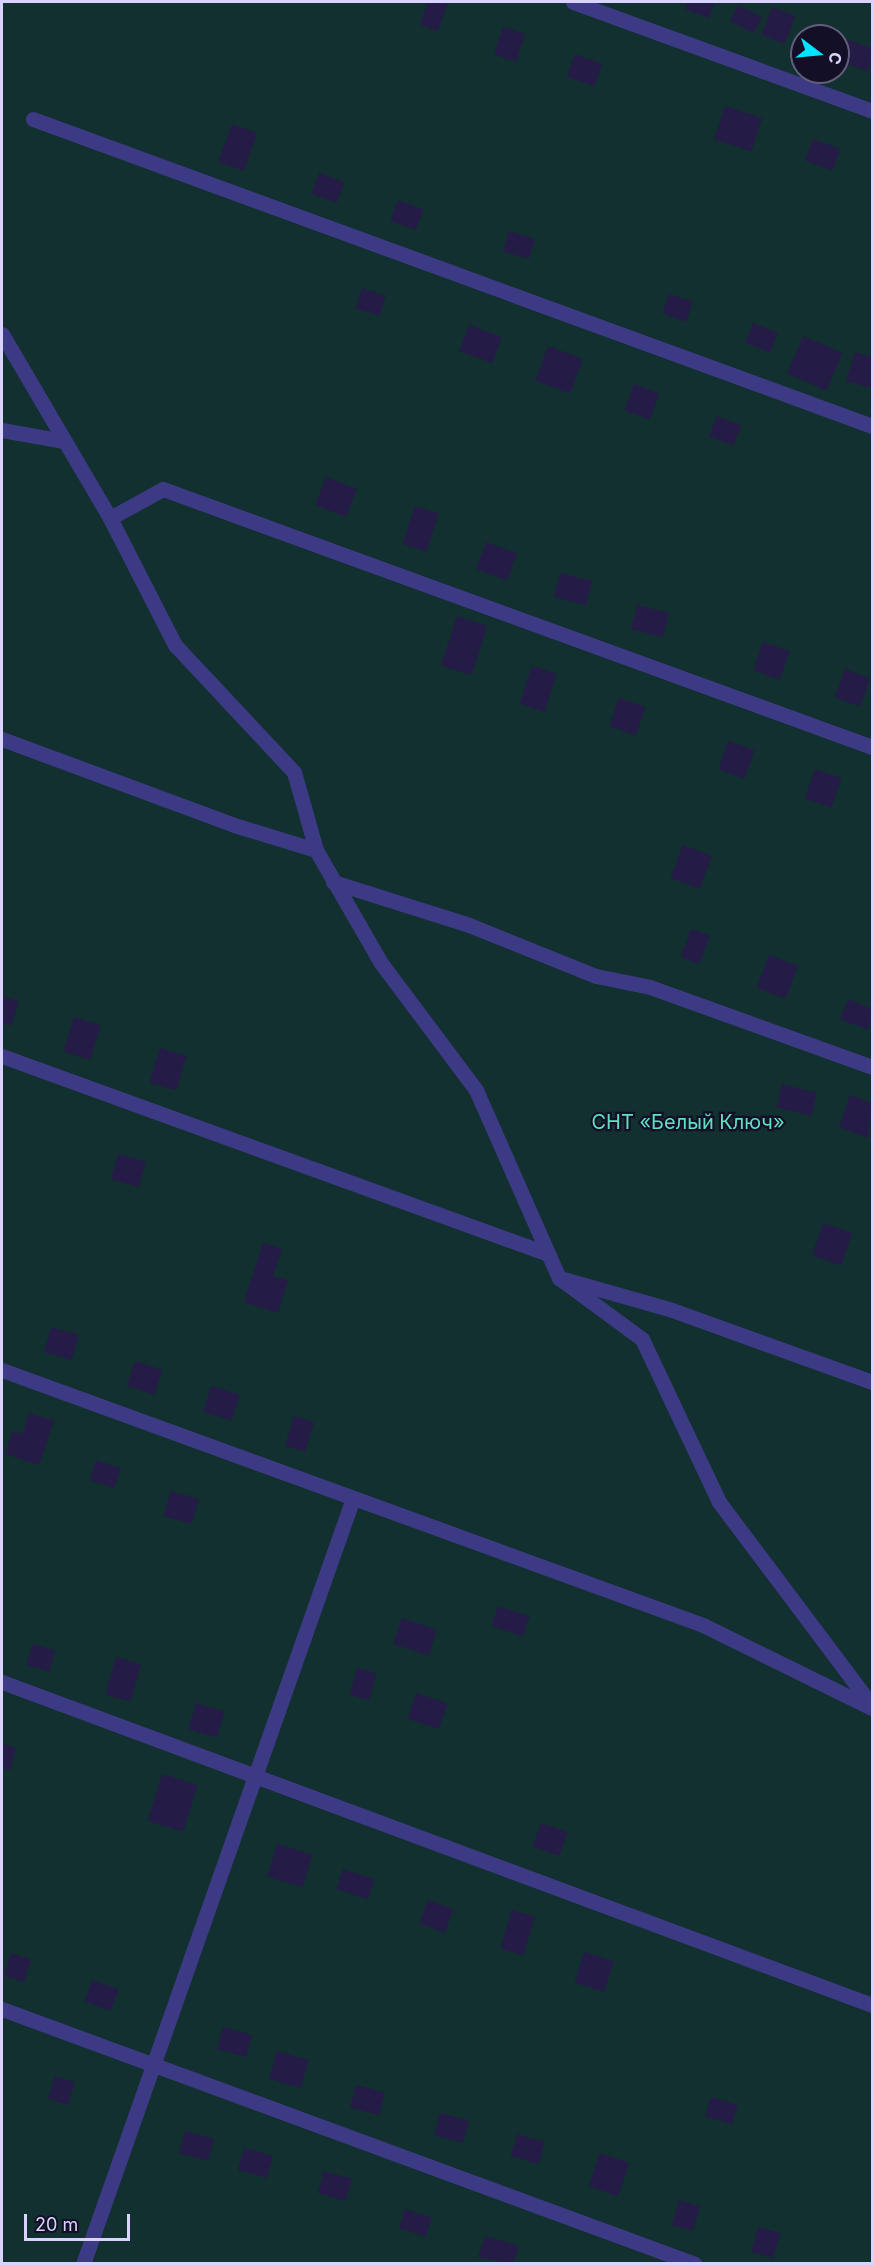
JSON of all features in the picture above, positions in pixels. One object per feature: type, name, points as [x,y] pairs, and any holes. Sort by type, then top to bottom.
[{"type":"street","points":[[573,2],[873,111]]},
{"type":"street","points":[[33,119],[873,426]]},
{"type":"street","points":[[2,334],[110,518],[174,645],[294,772],[316,850],[381,963],[476,1090],[559,1278],[642,1339],[719,1502],[873,1707]]},
{"type":"street","points":[[2,430],[64,441]]},
{"type":"street","points":[[110,518],[163,489],[873,747]]},
{"type":"street","points":[[2,739],[234,825],[316,850]]},
{"type":"street","points":[[333,882],[469,925],[596,976],[651,987],[873,1067]]},
{"type":"street","points":[[2,1056],[548,1254]]},
{"type":"street","points":[[559,1278],[672,1310],[873,1382]]},
{"type":"street","points":[[2,1370],[703,1625],[873,1707]]},
{"type":"street","points":[[83,2264],[353,1498]]},
{"type":"street","points":[[2,1682],[256,1774],[873,2005]]},
{"type":"street","points":[[2,2009],[695,2264]]},
{"type":"green space","name":"СНТ «Белый Ключ»","points":[[2,2],[872,2],[872,2263],[2,2264]]},
{"type":"building","points":[[428,2],[448,2],[438,31],[420,25]]},
{"type":"building","points":[[687,2],[715,2],[709,18],[685,9]]},
{"type":"building","points":[[738,5],[762,17],[754,33],[730,21]]},
{"type":"building","points":[[772,7],[795,16],[792,24],[790,24],[785,44],[761,35]]},
{"type":"building","points":[[503,27],[525,34],[516,62],[494,55]]},
{"type":"building","points":[[850,40],[872,48],[869,72],[850,65]]},
{"type":"building","points":[[575,54],[602,64],[594,86],[567,77]]},
{"type":"building","points":[[725,106],[762,118],[751,151],[714,139]]},
{"type":"building","points":[[232,124],[257,133],[244,171],[218,162]]},
{"type":"building","points":[[813,139],[840,149],[832,171],[805,161]]},
{"type":"building","points":[[319,173],[344,182],[337,203],[311,194]]},
{"type":"building","points":[[398,200],[423,209],[416,230],[390,221]]},
{"type":"building","points":[[509,231],[535,239],[529,259],[503,251]]},
{"type":"building","points":[[362,288],[386,296],[379,316],[356,308]]},
{"type":"building","points":[[669,294],[693,302],[686,322],[663,314]]},
{"type":"building","points":[[753,323],[778,333],[770,353],[745,342]]},
{"type":"building","points":[[469,325],[502,337],[492,363],[459,351]]},
{"type":"building","points":[[803,336],[843,353],[827,391],[787,374]]},
{"type":"building","points":[[548,346],[583,359],[570,393],[535,381]]},
{"type":"building","points":[[855,352],[872,357],[872,388],[846,381]]},
{"type":"building","points":[[634,384],[659,393],[650,420],[624,410]]},
{"type":"building","points":[[717,416],[741,425],[733,446],[709,437]]},
{"type":"building","points":[[326,477],[357,489],[346,517],[315,505]]},
{"type":"building","points":[[415,506],[439,514],[426,552],[403,544]]},
{"type":"building","points":[[486,542],[517,553],[507,581],[476,569]]},
{"type":"building","points":[[560,573],[592,581],[586,605],[554,597]]},
{"type":"building","points":[[637,605],[669,613],[663,637],[631,629]]},
{"type":"building","points":[[457,616],[487,626],[471,675],[441,665]]},
{"type":"building","points":[[763,642],[789,651],[780,679],[753,670]]},
{"type":"building","points":[[532,666],[557,674],[544,712],[520,704]]},
{"type":"building","points":[[845,669],[870,678],[860,706],[835,697]]},
{"type":"building","points":[[619,698],[645,707],[636,735],[609,726]]},
{"type":"building","points":[[728,741],[754,750],[745,778],[718,769]]},
{"type":"building","points":[[815,769],[841,778],[831,807],[805,798]]},
{"type":"building","points":[[683,845],[712,856],[699,889],[670,878]]},
{"type":"building","points":[[691,929],[710,936],[700,964],[681,957]]},
{"type":"building","points":[[769,955],[798,966],[785,999],[756,988]]},
{"type":"building","points":[[2,996],[19,1001],[11,1026],[2,1023]]},
{"type":"building","points":[[848,999],[872,1009],[869,1030],[840,1019]]},
{"type":"building","points":[[74,1017],[101,1025],[90,1060],[63,1051]]},
{"type":"building","points":[[160,1048],[187,1056],[176,1091],[149,1082]]},
{"type":"building","points":[[782,1084],[817,1093],[811,1116],[776,1107]]},
{"type":"building","points":[[850,1095],[872,1103],[868,1138],[839,1127]]},
{"type":"building","points":[[118,1154],[146,1162],[139,1187],[111,1179]]},
{"type":"building","points":[[823,1223],[852,1233],[841,1265],[812,1255]]},
{"type":"building","points":[[263,1243],[282,1249],[273,1276],[288,1280],[278,1313],[244,1302]]},
{"type":"building","points":[[51,1327],[79,1335],[72,1360],[44,1352]]},
{"type":"building","points":[[135,1361],[163,1370],[155,1395],[127,1386]]},
{"type":"building","points":[[211,1386],[240,1395],[232,1421],[203,1412]]},
{"type":"building","points":[[29,1413],[54,1421],[39,1465],[5,1454],[13,1431],[23,1434]]},
{"type":"building","points":[[294,1416],[314,1422],[305,1452],[285,1446]]},
{"type":"building","points":[[96,1460],[121,1468],[114,1488],[90,1480]]},
{"type":"building","points":[[171,1491],[199,1499],[192,1524],[164,1516]]},
{"type":"building","points":[[498,1606],[529,1616],[523,1636],[492,1626]]},
{"type":"building","points":[[402,1618],[437,1630],[428,1656],[393,1644]]},
{"type":"building","points":[[32,1644],[55,1650],[49,1671],[26,1665]]},
{"type":"building","points":[[116,1657],[141,1664],[130,1702],[105,1694]]},
{"type":"building","points":[[357,1668],[376,1673],[369,1700],[350,1695]]},
{"type":"building","points":[[416,1693],[447,1703],[439,1729],[408,1719]]},
{"type":"building","points":[[196,1703],[225,1712],[217,1738],[188,1729]]},
{"type":"building","points":[[2,1743],[16,1748],[10,1770],[2,1768]]},
{"type":"building","points":[[162,1774],[197,1785],[183,1832],[148,1821]]},
{"type":"building","points":[[541,1823],[567,1832],[559,1856],[533,1847]]},
{"type":"building","points":[[277,1844],[312,1855],[302,1887],[267,1877]]},
{"type":"building","points":[[343,1869],[374,1879],[368,1899],[337,1889]]},
{"type":"building","points":[[428,1900],[453,1909],[445,1933],[419,1923]]},
{"type":"building","points":[[512,1910],[535,1917],[523,1955],[500,1948]]},
{"type":"building","points":[[584,1952],[614,1961],[604,1992],[575,1983]]},
{"type":"building","points":[[11,1953],[31,1959],[24,1982],[4,1976]]},
{"type":"building","points":[[92,1980],[118,1989],[111,2011],[85,2002]]},
{"type":"building","points":[[223,2027],[252,2035],[246,2057],[217,2049]]},
{"type":"building","points":[[277,2051],[309,2060],[301,2088],[269,2079]]},
{"type":"building","points":[[55,2076],[75,2082],[68,2105],[48,2099]]},
{"type":"building","points":[[356,2085],[385,2093],[379,2115],[350,2107]]},
{"type":"building","points":[[711,2097],[738,2105],[732,2124],[705,2116]]},
{"type":"building","points":[[440,2113],[469,2121],[463,2143],[434,2135]]},
{"type":"building","points":[[185,2131],[214,2139],[208,2161],[179,2153]]},
{"type":"building","points":[[517,2134],[545,2142],[539,2164],[511,2156]]},
{"type":"building","points":[[244,2148],[273,2156],[267,2178],[238,2170]]},
{"type":"building","points":[[600,2153],[629,2163],[618,2196],[589,2186]]},
{"type":"building","points":[[324,2171],[352,2179],[346,2201],[318,2193]]},
{"type":"building","points":[[679,2200],[700,2206],[693,2231],[672,2225]]},
{"type":"building","points":[[405,2209],[432,2218],[425,2237],[399,2228]]},
{"type":"building","points":[[758,2227],[780,2233],[773,2258],[751,2252]]},
{"type":"building","points":[[485,2236],[519,2246],[513,2264],[478,2257]]}]
